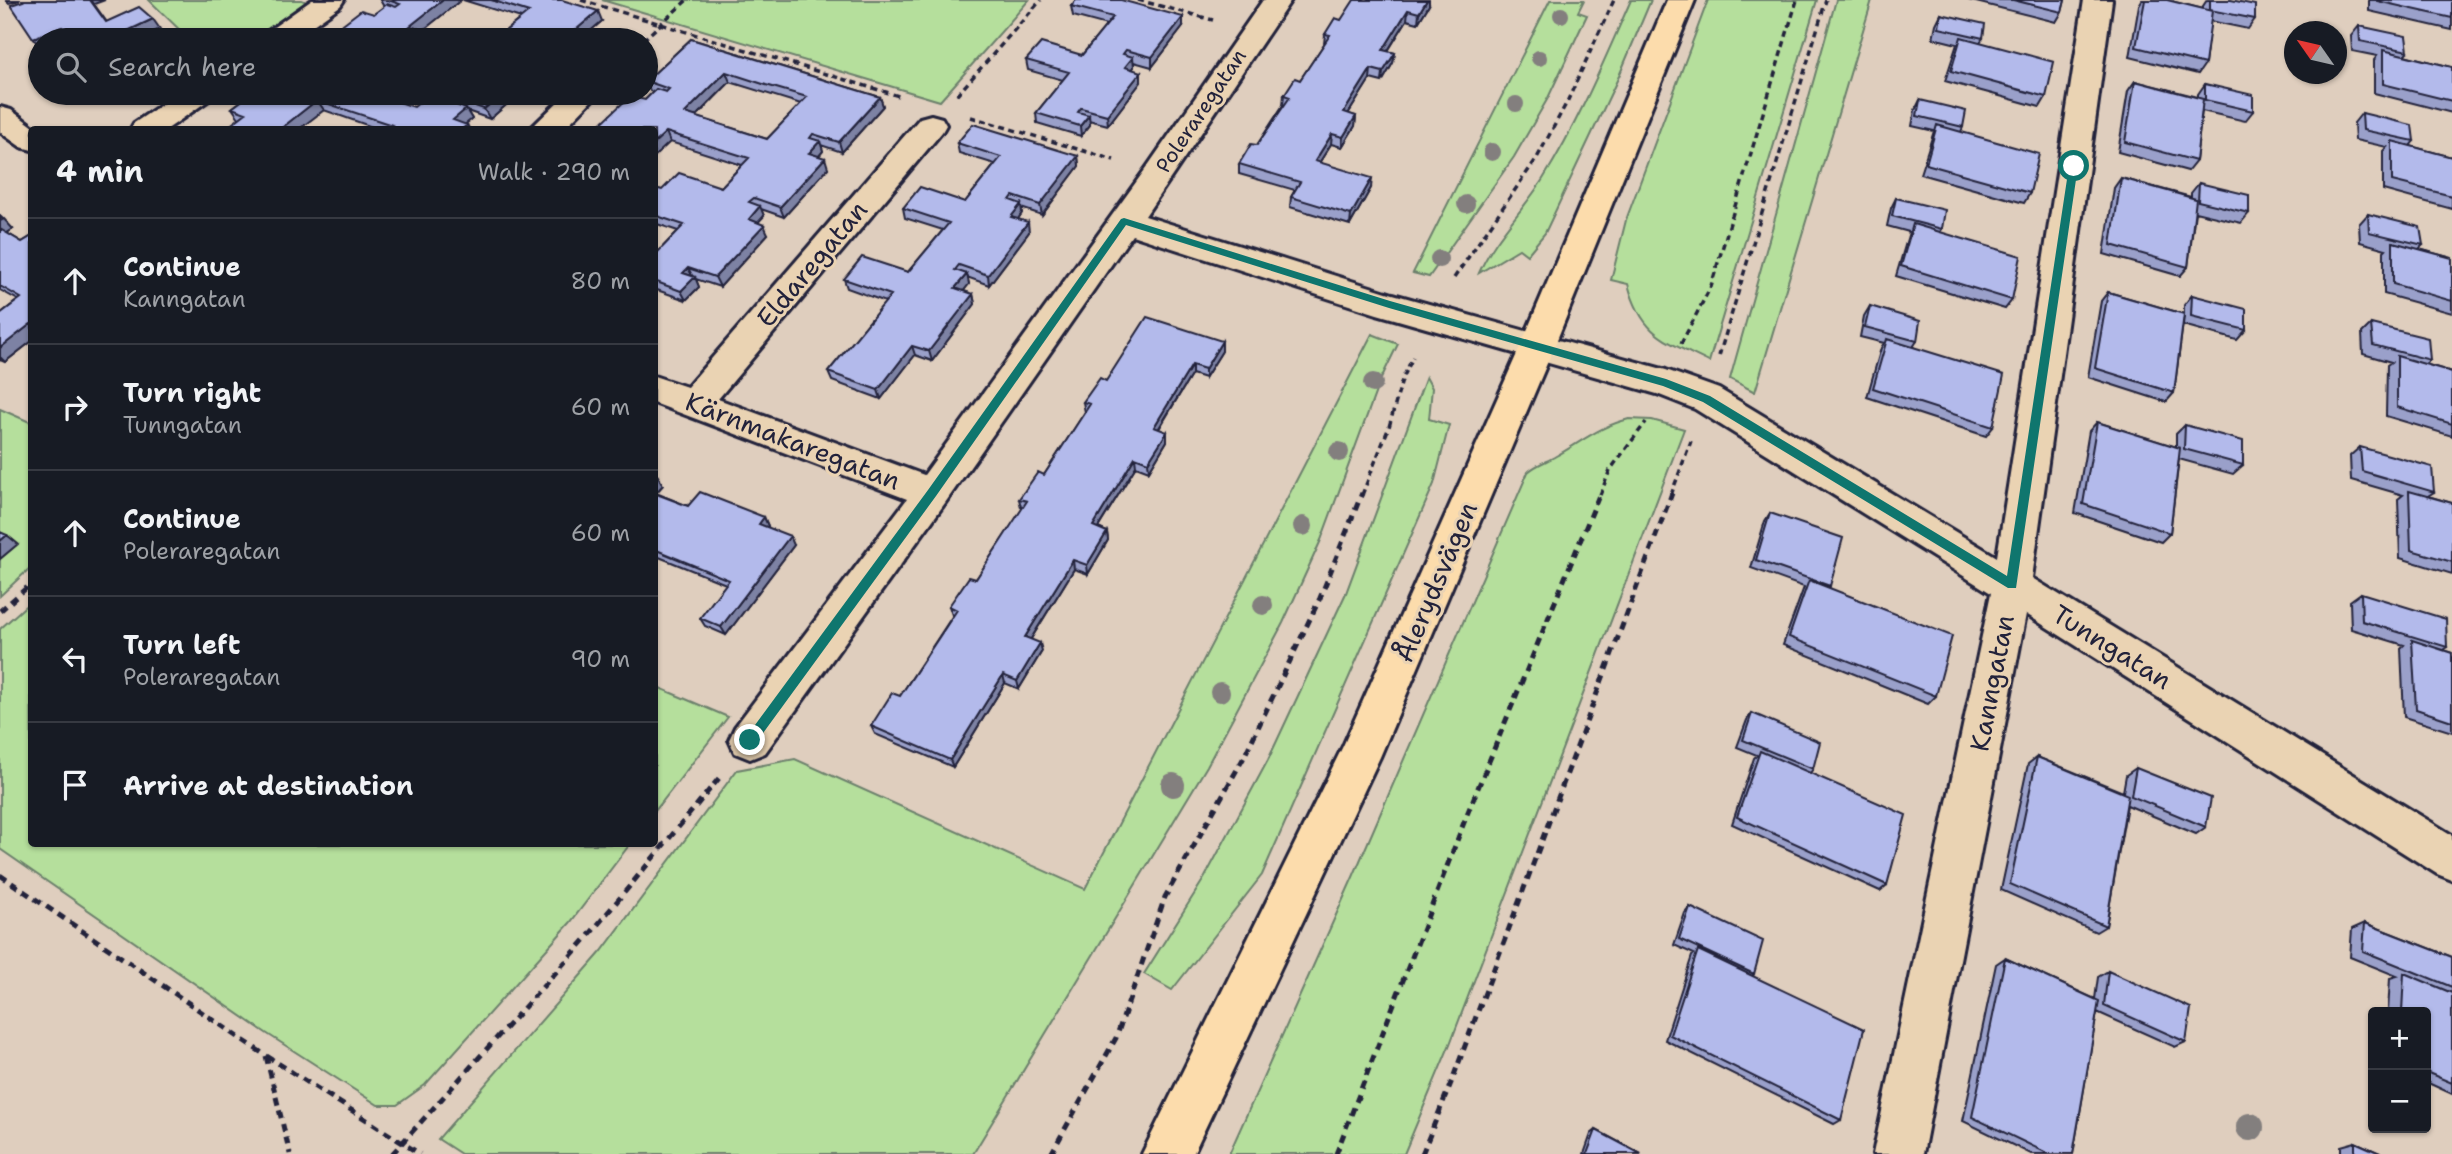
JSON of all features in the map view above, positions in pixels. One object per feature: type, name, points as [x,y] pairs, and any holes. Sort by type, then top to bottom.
[{"type":"main road","name":"Ålerydsvägen","points":[[1167,1154],[1359,757],[1537,347],[1681,0]]},
{"type":"street","points":[[291,28],[330,0]]},
{"type":"street","name":"Poleraregatan","points":[[750,740],[932,493],[1158,174],[1277,0]]},
{"type":"street","name":"Kanngatan","points":[[1898,1154],[2012,585],[2098,0]]},
{"type":"street","points":[[151,126],[181,105]]},
{"type":"street","points":[[548,126],[571,105]]},
{"type":"street","points":[[0,117],[28,137]]},
{"type":"street","name":"Eldaregatan","points":[[693,404],[938,117]]},
{"type":"street","points":[[1124,221],[1537,347]]},
{"type":"street","name":"Tunngatan","points":[[1537,347],[1666,383],[1707,399],[2452,859]]},
{"type":"street","name":"Kärnmakaregatan","points":[[658,391],[932,493]]},
{"type":"path","points":[[581,0],[661,24],[938,117],[1158,174]]},
{"type":"path","points":[[656,28],[687,0]]},
{"type":"path","points":[[938,117],[1041,0]]},
{"type":"path","points":[[1138,0],[1255,32]]},
{"type":"path","points":[[1051,1154],[1116,1038],[1165,897],[1243,759],[1320,598],[1389,427],[1402,380],[1432,317],[1470,252],[1537,158],[1567,102],[1614,0]]},
{"type":"path","points":[[1336,1154],[1468,812],[1610,470],[1650,416],[1677,352],[1711,286],[1797,0]]},
{"type":"path","points":[[1422,1154],[1458,1065],[1707,399],[1826,0]]},
{"type":"path","points":[[0,611],[28,586]]},
{"type":"path","points":[[392,1154],[585,940],[750,740]]},
{"type":"path","points":[[0,875],[265,1055],[420,1154]]},
{"type":"path","points":[[265,1055],[290,1154]]},
{"type":"green space","points":[[149,0],[302,0],[309,3],[272,28],[178,28]]},
{"type":"green space","points":[[602,0],[1029,0],[940,101]]},
{"type":"green space","points":[[1550,0],[1584,0],[1578,12],[1587,15],[1548,98],[1514,157],[1429,277],[1413,273]]},
{"type":"green space","points":[[1631,0],[1651,0],[1619,76],[1545,233],[1527,255],[1519,249],[1479,273],[1501,236],[1556,158]]},
{"type":"green space","points":[[1708,0],[1817,0],[1709,362],[1657,334],[1640,315],[1628,284],[1611,280],[1626,220]]},
{"type":"green space","points":[[1836,0],[1872,0],[1755,392],[1730,379]]},
{"type":"green space","points":[[1372,334],[1398,344],[1379,383],[1321,540],[1283,623],[1207,766],[973,1154],[461,1154],[438,1139],[602,951],[737,770],[795,759],[1085,889]]},
{"type":"green space","points":[[1426,377],[1432,388],[1429,419],[1449,425],[1434,484],[1262,875],[1172,990],[1144,974],[1205,877],[1268,760],[1346,593]]},
{"type":"green space","points":[[0,409],[28,421],[28,570],[0,596]]},
{"type":"green space","points":[[1629,419],[1652,420],[1684,429],[1450,1044],[1404,1154],[1229,1154],[1353,877],[1528,472],[1600,430]]},
{"type":"green space","points":[[28,604],[28,847],[628,847],[570,923],[425,1085],[397,1105],[378,1105],[266,1033],[0,849],[0,629]]},
{"type":"green space","points":[[658,687],[728,717],[658,807]]},
{"type":"building","points":[[90,0],[106,22],[139,7],[153,19],[134,28],[62,27],[28,28],[28,30],[11,5],[23,1]]},
{"type":"building","points":[[388,0],[443,0],[410,26],[417,28],[338,28],[361,10],[374,14],[387,4],[396,7],[400,4]]},
{"type":"building","points":[[491,0],[562,0],[598,11],[578,28],[509,28],[529,12]]},
{"type":"building","points":[[1076,0],[1121,0],[1183,17],[1152,57],[1126,50],[1123,54],[1133,57],[1125,67],[1141,72],[1107,115],[1081,108],[1078,112],[1089,115],[1080,126],[1036,113],[1069,72],[1026,60],[1041,43],[1082,55],[1113,17],[1071,6]]},
{"type":"building","points":[[1354,0],[1427,0],[1419,13],[1408,10],[1383,50],[1395,53],[1383,72],[1371,69],[1344,112],[1356,116],[1343,137],[1332,134],[1315,161],[1372,178],[1351,215],[1291,197],[1300,182],[1239,164],[1251,144],[1257,145],[1290,97],[1284,95],[1295,78],[1300,80],[1330,35],[1325,34],[1335,18],[1341,20]]},
{"type":"building","points":[[2013,0],[2065,0],[2062,12]]},
{"type":"building","points":[[2145,0],[2167,0],[2212,11],[2205,64],[2136,47]]},
{"type":"building","points":[[2210,0],[2231,0],[2255,5],[2255,19],[2210,10]]},
{"type":"building","points":[[2452,0],[2452,18],[2377,1]]},
{"type":"building","points":[[1941,14],[1985,24],[1983,38],[1939,28]]},
{"type":"building","points":[[2359,26],[2406,36],[2408,51],[2360,41]]},
{"type":"building","points":[[1961,37],[2054,62],[2046,97],[1951,71]]},
{"type":"building","points":[[691,39],[880,97],[839,142],[813,134],[810,138],[820,141],[809,153],[825,158],[780,207],[754,198],[749,202],[760,206],[749,219],[764,225],[715,277],[688,268],[683,273],[695,277],[681,291],[658,282],[658,252],[684,225],[658,216],[658,189],[662,190],[679,173],[721,187],[749,158],[666,132],[658,139],[658,126],[598,126],[620,105],[658,105],[658,90],[666,92],[669,89],[658,85],[658,70]],"holes":[[[726,72],[807,97],[767,139],[685,113]]]},
{"type":"building","points":[[2383,50],[2452,67],[2452,101],[2383,84]]},
{"type":"building","points":[[2135,81],[2203,99],[2196,161],[2125,142]]},
{"type":"building","points":[[2205,84],[2253,95],[2253,111],[2205,100]]},
{"type":"building","points":[[1920,100],[1966,111],[1963,127],[1917,116]]},
{"type":"building","points":[[236,105],[311,105],[284,126],[229,126],[246,113],[232,108]]},
{"type":"building","points":[[332,105],[456,105],[466,109],[453,120],[466,126],[392,125]]},
{"type":"building","points":[[472,105],[489,105],[484,109]]},
{"type":"building","points":[[2362,113],[2412,125],[2414,141],[2363,130]]},
{"type":"building","points":[[973,124],[1078,156],[1040,205],[1013,196],[1010,200],[1021,204],[1011,217],[1028,222],[988,275],[959,265],[955,270],[967,274],[955,288],[973,294],[929,351],[912,346],[878,390],[828,372],[891,295],[844,279],[862,257],[908,272],[949,223],[903,208],[920,187],[965,202],[1001,157],[957,143]]},
{"type":"building","points":[[1937,125],[2039,154],[2030,193],[1926,164]]},
{"type":"building","points":[[2392,141],[2452,157],[2452,196],[2392,181]]},
{"type":"building","points":[[2121,178],[2196,199],[2188,267],[2111,245]]},
{"type":"building","points":[[2199,183],[2249,195],[2249,213],[2198,201]]},
{"type":"building","points":[[1896,198],[1945,210],[1942,229],[1892,216]]},
{"type":"building","points":[[2368,214],[2420,227],[2423,245],[2369,232]]},
{"type":"building","points":[[1913,224],[2021,256],[2012,300],[1901,266]]},
{"type":"building","points":[[0,229],[22,242],[28,238],[28,326],[0,348],[0,314],[21,298],[0,286]]},
{"type":"building","points":[[2393,242],[2452,258],[2452,301],[2393,284]]},
{"type":"building","points":[[2108,292],[2184,314],[2174,393],[2095,368]]},
{"type":"building","points":[[2192,295],[2246,309],[2246,330],[2191,316]]},
{"type":"building","points":[[1870,306],[1920,321],[1917,341],[1865,327]]},
{"type":"building","points":[[1147,317],[1222,341],[1205,369],[1192,365],[1154,427],[1167,432],[1148,462],[1135,457],[1093,526],[1107,532],[1087,565],[1073,560],[1025,637],[1040,643],[1017,681],[1003,675],[950,760],[871,726],[892,693],[900,696],[957,610],[949,606],[969,577],[976,579],[1027,501],[1019,499],[1038,472],[1044,475],[1090,404],[1083,402],[1100,378],[1106,381]]},
{"type":"building","points":[[2371,324],[2428,338],[2430,360],[2373,345]]},
{"type":"building","points":[[1887,339],[2004,375],[1993,427],[1873,388]]},
{"type":"building","points":[[2397,356],[2452,372],[2452,424],[2397,407]]},
{"type":"building","points":[[2097,422],[2180,448],[2170,533],[2083,504]]},
{"type":"building","points":[[2185,425],[2243,441],[2243,465],[2184,449]]},
{"type":"building","points":[[2360,447],[2432,467],[2434,492],[2362,471]]},
{"type":"building","points":[[2409,491],[2452,503],[2452,562],[2411,550]]},
{"type":"building","points":[[700,492],[764,517],[759,524],[790,536],[721,627],[700,618],[729,580],[658,551],[658,495],[688,506]]},
{"type":"building","points":[[1770,513],[1843,538],[1830,586],[1756,560]]},
{"type":"building","points":[[0,532],[7,535],[0,541]]},
{"type":"building","points":[[1809,580],[1952,636],[1936,696],[1789,637]]},
{"type":"building","points":[[2361,593],[2446,619],[2447,647],[2362,621]]},
{"type":"building","points":[[2412,640],[2452,653],[2452,721],[2416,709]]},
{"type":"building","points":[[1752,713],[1820,742],[1813,769],[1743,740]]},
{"type":"building","points":[[1760,751],[1906,815],[1887,885],[1737,817]]},
{"type":"building","points":[[2037,757],[2128,795],[2106,926],[2010,884]]},
{"type":"building","points":[[2136,768],[2211,798],[2206,827],[2131,796]]},
{"type":"building","points":[[1690,907],[1763,941],[1754,974],[1679,939]]},
{"type":"building","points":[[2365,923],[2452,957],[2452,987],[2363,951]]},
{"type":"building","points":[[1698,950],[1864,1029],[1841,1120],[1670,1035]]},
{"type":"building","points":[[2005,958],[2099,1001],[2073,1154],[2049,1154],[1972,1117]]},
{"type":"building","points":[[2108,971],[2191,1008],[2186,1042],[2104,1005]]},
{"type":"building","points":[[2404,973],[2452,993],[2452,1083],[2431,1074],[2431,1007],[2402,1007]]},
{"type":"building","points":[[1596,1130],[1641,1154],[1587,1154]]},
{"type":"building","points":[[2355,1142],[2382,1154],[2355,1154]]},
{"type":"route","points":[[750,740],[932,493],[1124,221],[1493,335],[1591,360],[1666,383],[1707,399],[2012,585],[2074,166]]}]
